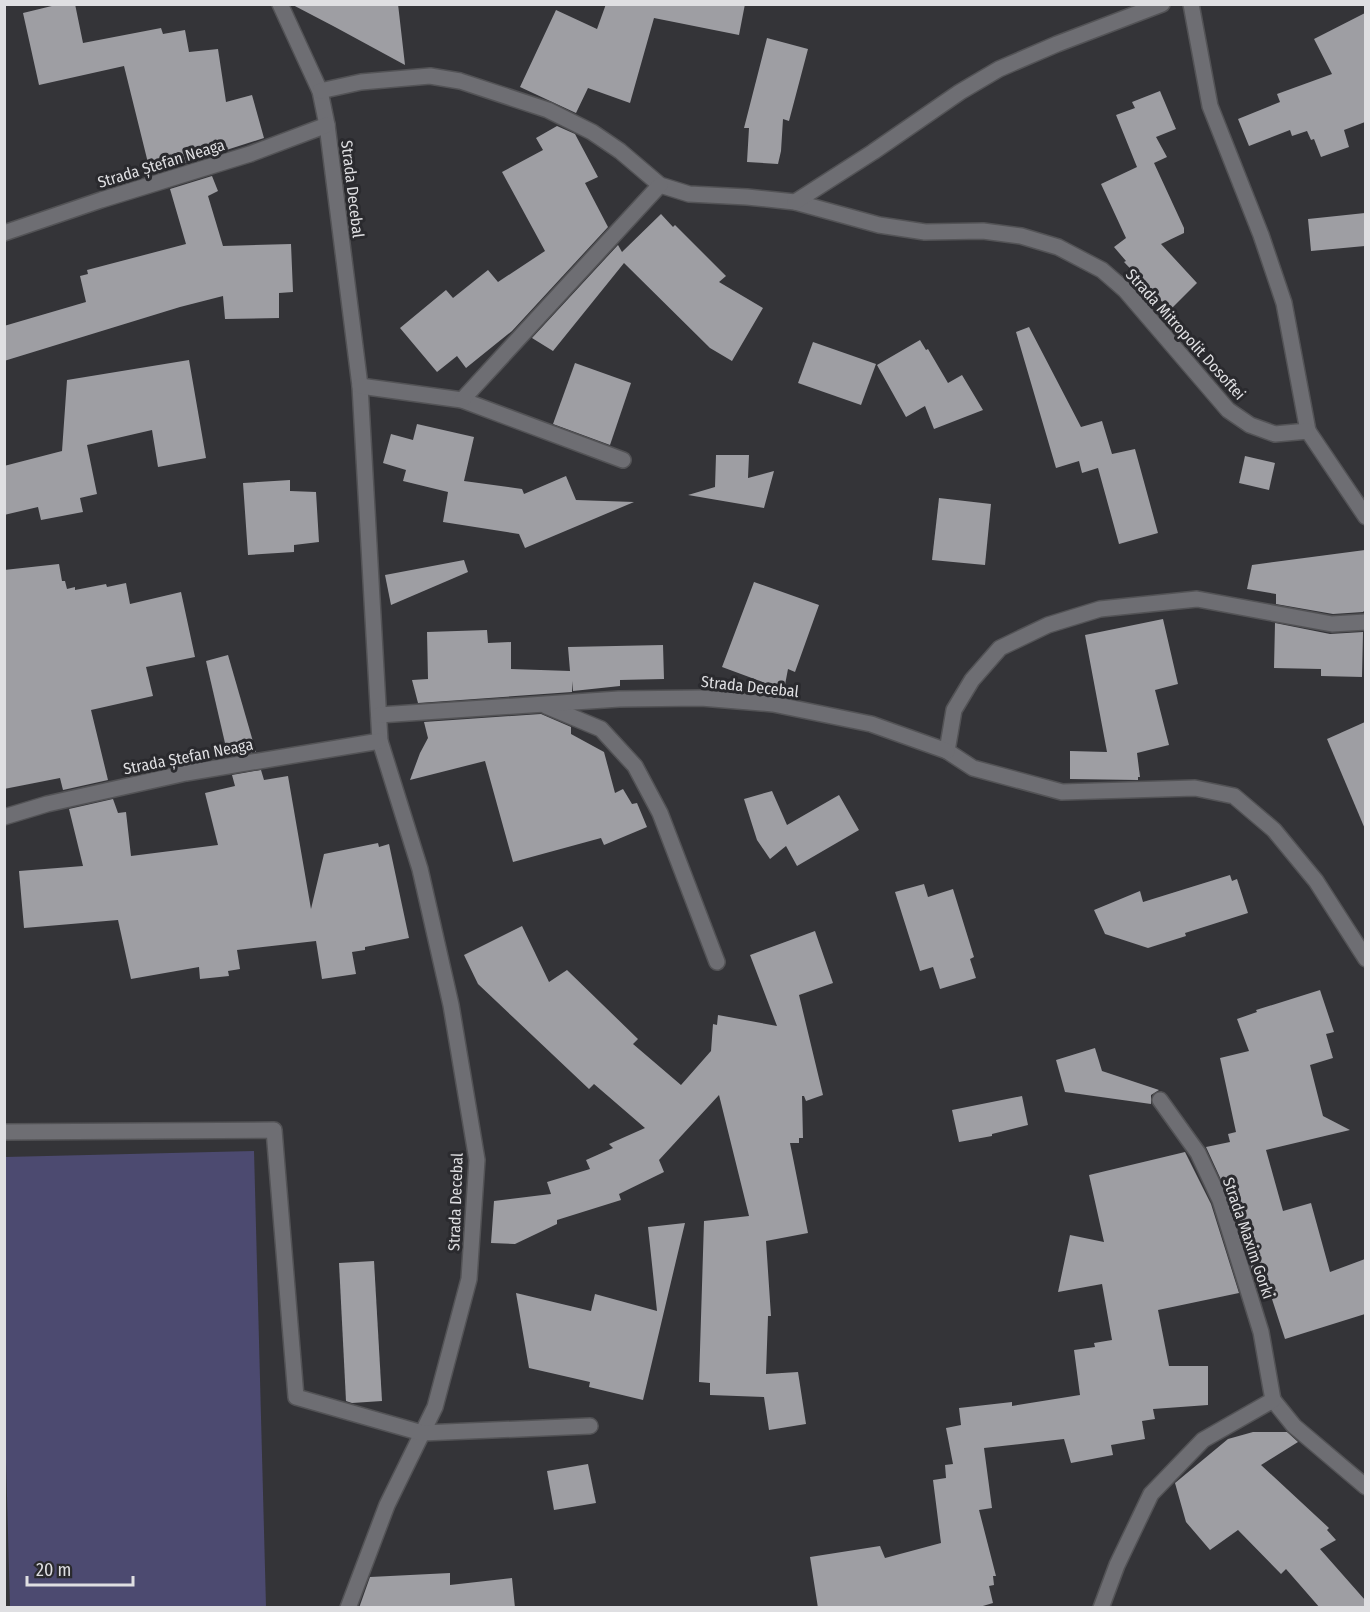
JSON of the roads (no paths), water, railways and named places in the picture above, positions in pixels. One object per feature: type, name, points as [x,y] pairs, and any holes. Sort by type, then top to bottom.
[{"type":"street","name":"Strada Decebal","points":[[280,4],[320,91],[327,125],[360,386],[380,741],[420,868],[451,1005],[477,1160],[469,1278],[435,1407],[387,1504],[348,1608]]},
{"type":"street","points":[[795,202],[960,92],[999,69],[1162,4]]},
{"type":"street","points":[[1191,4],[1210,106],[1261,235],[1284,303],[1308,431],[1365,517]]},
{"type":"street","name":"Strada Mitropolit Dosoftei","points":[[320,91],[361,82],[430,76],[460,81],[548,110],[592,132],[620,151],[660,185],[689,194],[795,202],[879,225],[925,232],[983,231],[1021,236],[1058,248],[1102,270],[1125,290],[1227,410],[1250,425],[1275,434],[1308,431]]},
{"type":"street","name":"Strada Ștefan Neaga","points":[[4,233],[250,154],[327,125]]},
{"type":"street","points":[[462,400],[660,185]]},
{"type":"street","points":[[360,386],[462,400],[623,460]]},
{"type":"street","points":[[1365,622],[1332,624],[1197,599],[1100,609],[1048,625],[1000,648],[972,680],[954,710],[946,752],[973,768],[1062,792],[1195,788],[1234,796],[1274,830],[1316,881],[1365,959]]},
{"type":"street","name":"Strada Decebal","points":[[379,716],[619,699],[690,698],[773,704],[871,724],[946,752]]},
{"type":"street","name":"Strada Decebal","points":[[543,705],[601,729],[635,766],[660,813],[717,962]]},
{"type":"street","name":"Strada Ștefan Neaga","points":[[4,817],[47,804],[186,773],[380,741]]},
{"type":"street","name":"Strada Maxim Gorki","points":[[1160,1100],[1198,1153],[1220,1200],[1261,1332],[1273,1400],[1294,1426],[1365,1487]]},
{"type":"street","points":[[4,1132],[274,1130],[296,1396],[422,1433],[590,1426]]},
{"type":"street","points":[[1101,1608],[1117,1565],[1151,1494],[1203,1440],[1273,1400]]}]
